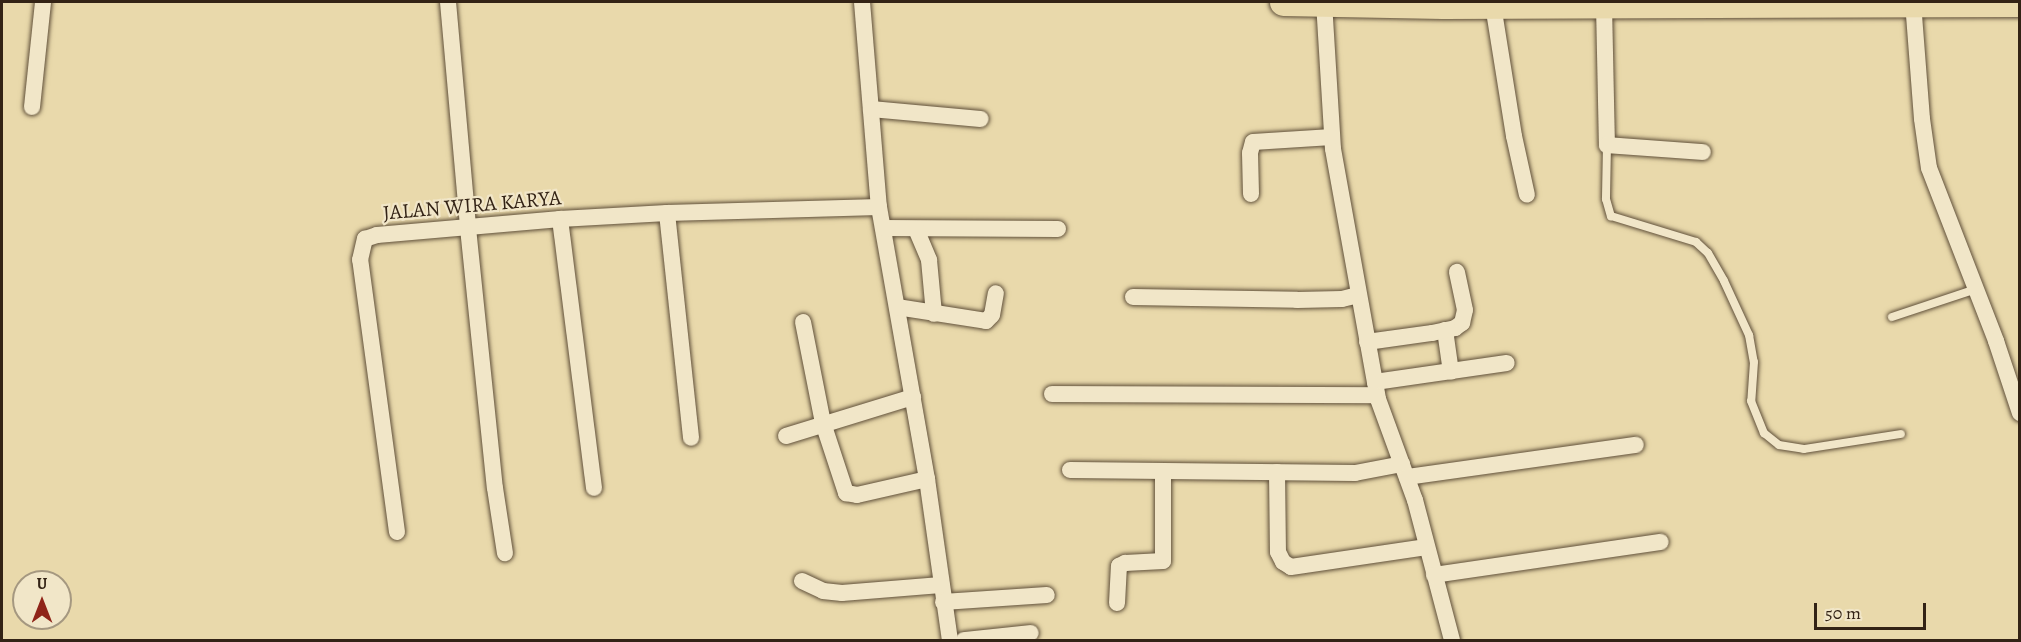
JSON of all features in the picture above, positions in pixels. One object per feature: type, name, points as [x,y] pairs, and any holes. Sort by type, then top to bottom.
[{"type":"highway","points":[[1283,2],[1493,5],[2019,3]]},
{"type":"street","points":[[32,107],[43,2]]},
{"type":"street","points":[[448,2],[468,228],[495,488],[505,553]]},
{"type":"street","points":[[862,2],[879,207],[927,479],[950,640]]},
{"type":"street","points":[[1324,2],[1332,137],[1358,296],[1376,388],[1428,547],[1452,640]]},
{"type":"street","points":[[1913,3],[1922,118],[1929,168],[1976,289],[2019,413]]},
{"type":"street","points":[[1493,5],[1514,136],[1527,195]]},
{"type":"street","points":[[1604,5],[1607,145],[1703,152]]},
{"type":"street","points":[[871,109],[981,118]]},
{"type":"street","points":[[1251,194],[1250,147],[1253,142],[1332,137]]},
{"type":"street","name":"JALAN WIRA KARYA","points":[[397,532],[361,249],[364,239],[377,235],[560,219],[667,213],[879,207]]},
{"type":"street","points":[[667,213],[691,438]]},
{"type":"street","points":[[560,219],[594,488]]},
{"type":"street","points":[[883,228],[1058,230]]},
{"type":"street","points":[[916,229],[929,260],[934,314]]},
{"type":"street","points":[[1367,342],[1455,328],[1465,318],[1457,272]]},
{"type":"street","points":[[897,307],[986,321],[992,315],[996,293]]},
{"type":"street","points":[[1133,297],[1297,300],[1342,299],[1358,296]]},
{"type":"street","points":[[803,322],[823,423],[844,488],[851,495],[927,479]]},
{"type":"street","points":[[1445,330],[1451,372]]},
{"type":"street","points":[[1052,394],[1376,388],[1507,363]]},
{"type":"street","points":[[786,436],[913,397]]},
{"type":"street","points":[[1070,470],[1355,473],[1405,471],[1636,445]]},
{"type":"street","points":[[1117,603],[1119,566],[1125,562],[1163,561],[1163,471]]},
{"type":"street","points":[[1277,472],[1278,552],[1283,562],[1291,567],[1428,547]]},
{"type":"street","points":[[1434,575],[1661,542]]},
{"type":"street","points":[[802,581],[834,593],[941,585]]},
{"type":"street","points":[[944,602],[1047,595]]},
{"type":"street","points":[[964,640],[1031,633]]},
{"type":"lane","points":[[1607,145],[1606,199],[1611,216],[1696,242],[1708,253],[1724,281],[1749,334],[1754,362],[1751,401],[1764,433],[1779,445],[1804,449],[1901,434]]},
{"type":"lane","points":[[1892,317],[1976,289]]}]
